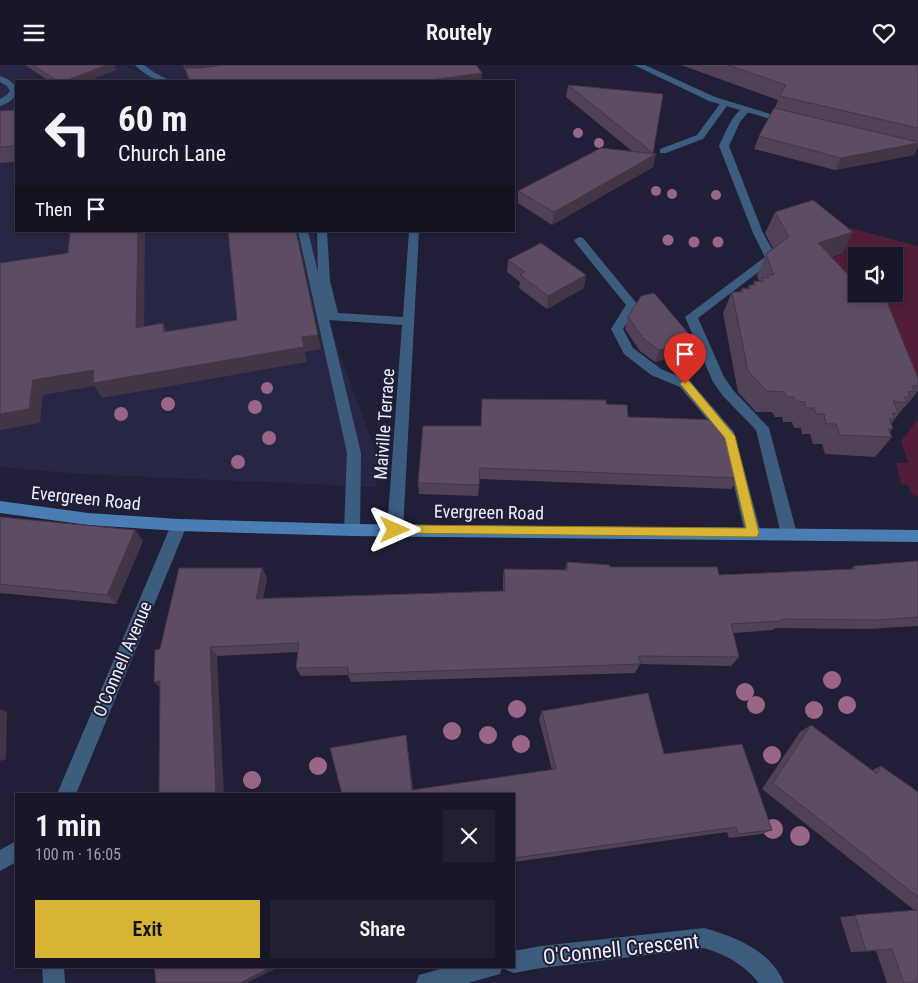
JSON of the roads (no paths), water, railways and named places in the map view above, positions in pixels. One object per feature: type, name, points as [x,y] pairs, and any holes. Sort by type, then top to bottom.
[{"type":"main road","name":"Evergreen Road","points":[[0,507],[88,519],[179,525],[352,530],[918,536]]},
{"type":"street","points":[[139,65],[152,75],[164,80]]},
{"type":"street","points":[[638,65],[680,85],[725,103],[795,123]]},
{"type":"street","points":[[0,79],[11,84],[14,91],[11,97],[2,102]]},
{"type":"street","points":[[2,102],[15,102]]},
{"type":"street","points":[[663,151],[700,137],[725,103]]},
{"type":"street","points":[[745,110],[736,121],[724,146],[758,233],[770,258],[691,317],[718,379],[728,393],[762,428],[789,534]]},
{"type":"street","points":[[303,232],[354,453],[352,530]]},
{"type":"street","points":[[322,232],[324,281],[334,317],[409,321]]},
{"type":"street","name":"Maiville Terrace","points":[[395,530],[414,232]]},
{"type":"street","points":[[579,240],[632,305],[617,329],[628,351],[656,372],[685,384],[730,436],[753,533]]},
{"type":"street","name":"O'Connell Avenue","points":[[66,793],[179,525]]},
{"type":"street","points":[[0,861],[15,852]]},
{"type":"street","name":"O'Connell Crescent","points":[[515,962],[541,957],[704,938],[731,946],[754,961],[773,983]]},
{"type":"street","points":[[53,968],[54,983]]},
{"type":"street","points":[[426,983],[484,968]]}]
